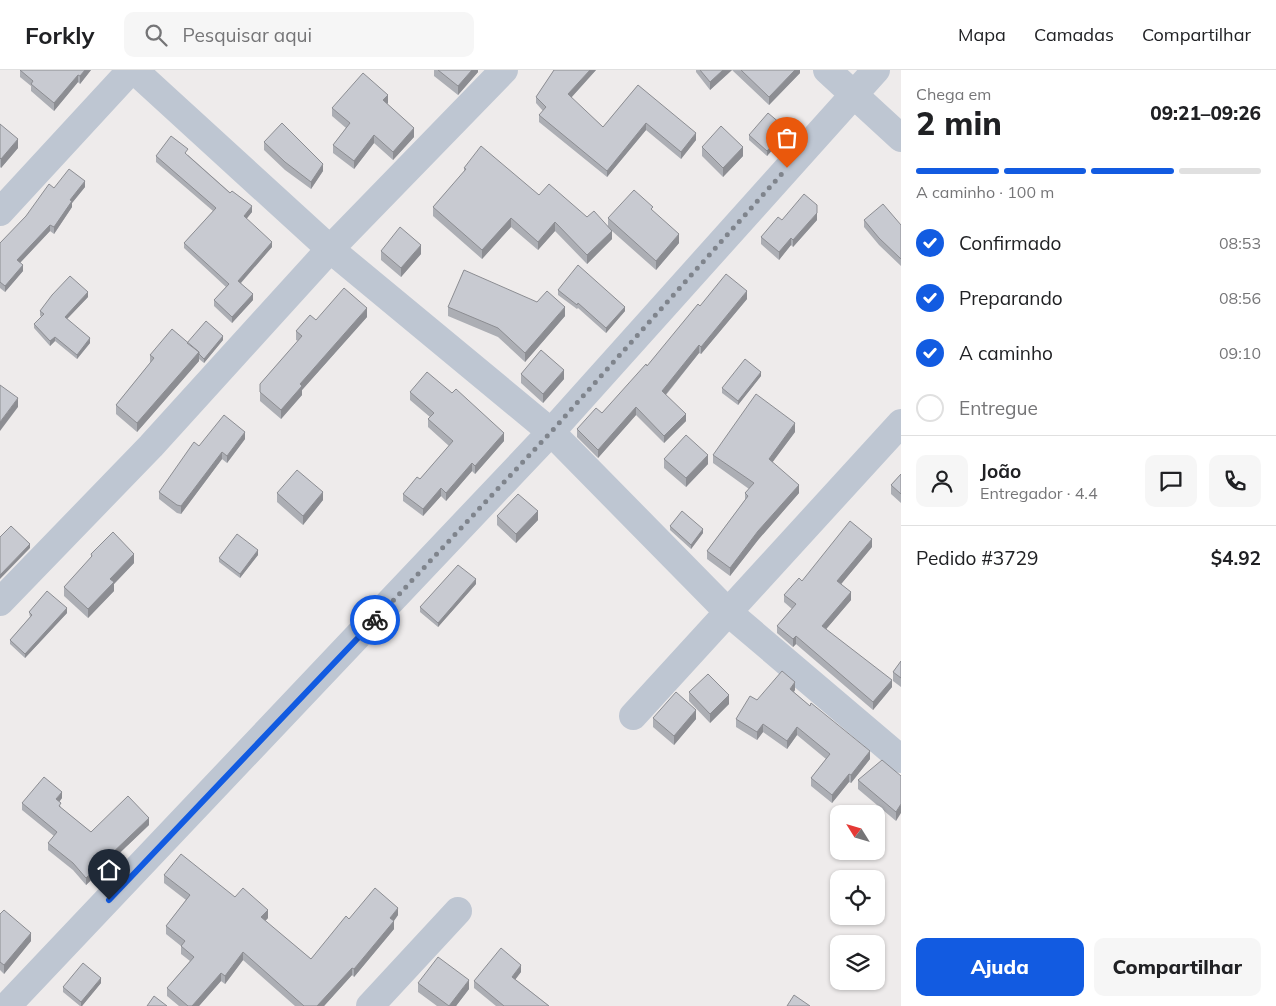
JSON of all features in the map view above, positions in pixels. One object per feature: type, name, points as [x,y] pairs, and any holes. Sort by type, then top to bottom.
[{"type":"street","points":[[0,212],[132,70],[330,250],[551,432],[729,613],[901,760]]},
{"type":"street","points":[[0,602],[151,446],[330,250],[504,70]]},
{"type":"street","points":[[828,70],[852,95],[901,138]]},
{"type":"street","points":[[7,1006],[551,432],[876,70]]},
{"type":"street","points":[[633,716],[901,423]]},
{"type":"street","points":[[370,1006],[458,911]]},
{"type":"building","points":[[20,70],[85,70],[80,76],[78,75],[54,103],[31,84],[33,81]]},
{"type":"building","points":[[438,70],[472,70],[458,86]]},
{"type":"building","points":[[554,70],[590,70],[568,94],[603,127],[638,85],[696,133],[681,152],[646,123],[607,171],[539,115],[546,107],[536,97]]},
{"type":"building","points":[[700,70],[723,70],[710,82]]},
{"type":"building","points":[[741,70],[795,70],[769,97]]},
{"type":"building","points":[[363,73],[388,95],[383,100],[414,128],[393,152],[374,135],[354,161],[333,145],[350,123],[332,108]]},
{"type":"building","points":[[768,113],[787,129],[767,151],[749,135]]},
{"type":"building","points":[[282,123],[323,164],[311,182],[285,162],[264,142]]},
{"type":"building","points":[[0,124],[18,139],[1,159],[0,158]]},
{"type":"building","points":[[721,126],[743,147],[723,168],[702,147]]},
{"type":"building","points":[[171,136],[188,149],[185,153],[230,193],[232,191],[252,206],[244,216],[272,242],[238,281],[253,294],[232,317],[214,300],[229,284],[184,243],[216,208],[156,156]]},
{"type":"building","points":[[481,146],[539,195],[549,184],[587,217],[594,211],[612,231],[587,255],[555,222],[538,242],[511,218],[482,250],[433,207],[466,169],[464,168]]},
{"type":"building","points":[[69,169],[85,181],[70,200],[72,201],[54,227],[50,225],[17,260],[23,265],[5,286],[0,282],[0,243],[26,216],[49,184],[54,188]]},
{"type":"building","points":[[634,190],[653,207],[651,209],[679,234],[656,261],[608,218]]},
{"type":"building","points":[[804,194],[817,205],[817,213],[793,240],[791,238],[779,252],[761,237],[778,217],[782,220]]},
{"type":"building","points":[[883,204],[901,225],[901,259],[879,238],[864,220]]},
{"type":"building","points":[[400,227],[421,245],[401,268],[381,251]]},
{"type":"building","points":[[578,265],[625,307],[606,328],[578,303],[577,305],[558,290]]},
{"type":"building","points":[[464,270],[537,302],[547,291],[565,307],[525,353],[498,328],[448,307]]},
{"type":"building","points":[[726,274],[747,291],[701,347],[699,345],[662,391],[686,414],[664,436],[636,407],[598,450],[577,429],[596,408],[602,413],[646,364],[647,366],[698,304],[700,306]]},
{"type":"building","points":[[70,276],[88,292],[65,317],[90,338],[77,355],[55,337],[50,341],[34,324],[44,314],[40,311],[52,295]]},
{"type":"building","points":[[344,288],[367,308],[300,384],[302,386],[281,410],[260,392],[260,384],[302,336],[296,331],[310,315],[316,320]]},
{"type":"building","points":[[206,321],[223,336],[204,359],[199,352],[187,343]]},
{"type":"building","points":[[172,329],[199,352],[137,423],[116,405],[154,358],[150,355]]},
{"type":"building","points":[[541,350],[564,370],[543,394],[521,374]]},
{"type":"building","points":[[745,359],[761,372],[738,401],[722,388]]},
{"type":"building","points":[[427,372],[452,393],[456,389],[504,433],[475,466],[472,463],[446,493],[441,488],[423,509],[403,494],[417,477],[420,479],[453,441],[428,419],[434,413],[410,392]]},
{"type":"building","points":[[0,385],[18,398],[0,422]]},
{"type":"building","points":[[756,394],[795,423],[769,459],[799,485],[758,531],[730,568],[707,551],[748,496],[745,493],[754,483],[713,455]]},
{"type":"building","points":[[224,415],[245,432],[227,456],[222,452],[181,506],[177,505],[159,492],[194,442],[199,446]]},
{"type":"building","points":[[686,435],[708,455],[686,478],[664,459]]},
{"type":"building","points":[[297,470],[323,492],[303,516],[277,493]]},
{"type":"building","points":[[901,474],[901,494],[891,485]]},
{"type":"building","points":[[518,494],[538,511],[516,534],[497,516]]},
{"type":"building","points":[[682,511],[703,529],[691,545],[670,526]]},
{"type":"building","points":[[850,521],[872,539],[837,581],[851,592],[822,626],[892,680],[873,702],[796,636],[793,639],[777,626],[796,604],[784,595],[799,578],[802,581]]},
{"type":"building","points":[[11,526],[30,544],[0,575],[0,537]]},
{"type":"building","points":[[113,532],[134,554],[110,579],[114,582],[88,609],[64,587],[92,556],[91,554]]},
{"type":"building","points":[[237,534],[258,550],[240,574],[219,558]]},
{"type":"building","points":[[458,565],[476,579],[438,623],[420,607]]},
{"type":"building","points":[[47,591],[67,608],[25,654],[10,640],[32,615],[29,612]]},
{"type":"building","points":[[901,661],[901,678],[893,672]]},
{"type":"building","points":[[782,671],[795,682],[790,689],[810,706],[811,703],[870,751],[832,795],[811,778],[830,754],[797,727],[787,741],[763,724],[757,732],[736,719],[750,696],[757,700]]},
{"type":"building","points":[[708,674],[729,695],[710,714],[689,692]]},
{"type":"building","points":[[676,692],[696,710],[674,736],[653,718]]},
{"type":"building","points":[[882,760],[901,776],[901,804],[896,812],[858,780]]},
{"type":"building","points":[[44,777],[62,792],[56,799],[61,803],[59,806],[91,832],[128,796],[149,818],[86,878],[73,863],[48,843],[57,832],[22,803]]},
{"type":"building","points":[[181,854],[235,897],[243,888],[268,910],[261,917],[311,959],[346,916],[349,919],[375,888],[398,908],[390,918],[394,921],[354,969],[352,968],[317,1006],[304,1006],[243,952],[225,976],[221,973],[192,1006],[188,1006],[167,988],[194,957],[181,946],[185,941],[166,926],[190,895],[164,875]]},
{"type":"building","points":[[4,910],[31,933],[4,965],[0,962],[0,914]]},
{"type":"building","points":[[501,948],[521,965],[512,977],[549,1006],[504,1006],[474,981]]},
{"type":"building","points":[[438,957],[469,980],[449,1006],[418,983]]},
{"type":"building","points":[[83,963],[101,978],[81,1002],[63,987]]},
{"type":"building","points":[[794,995],[810,1006],[787,1006]]},
{"type":"building","points":[[154,996],[167,1006],[147,1006]]},
{"type":"way so far","points":[[375,620],[551,432],[787,168]]},
{"type":"route","points":[[109,900],[375,620]]}]
